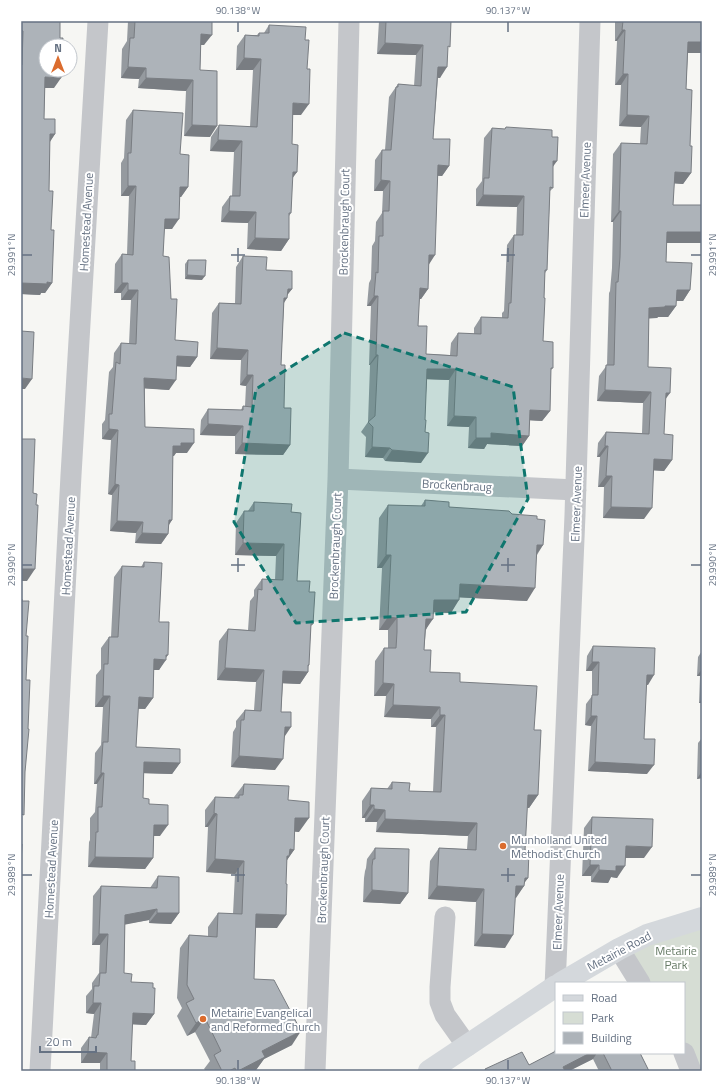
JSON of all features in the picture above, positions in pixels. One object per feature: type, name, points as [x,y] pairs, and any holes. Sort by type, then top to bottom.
[{"type":"main road","name":"Metairie Road","points":[[562,982],[619,949],[648,935],[702,918]]},
{"type":"main road","name":"Metairie Road","points":[[429,1071],[555,986]]},
{"type":"street","name":"Homestead Avenue","points":[[40,1071],[71,475],[98,21]]},
{"type":"street","name":"Brockenbraugh Court","points":[[315,1071],[338,479],[349,21]]},
{"type":"street","name":"Elmeer Avenue","points":[[557,982],[576,490],[590,21]]},
{"type":"street","name":"Brockenbraug","points":[[338,479],[576,490]]},
{"type":"street","points":[[445,917],[440,1002],[445,1015],[467,1046]]},
{"type":"street","points":[[619,949],[639,982]]},
{"type":"street","points":[[684,1054],[691,1071]]},
{"type":"highlighted area","points":[[344,333],[513,387],[528,499],[466,612],[296,623],[234,522],[256,389]]},
{"type":"green space","name":"Metairie Park","points":[[702,920],[702,1071],[688,1071],[684,1054],[685,982],[637,982],[619,949]]},
{"type":"building","points":[[21,21],[60,21],[60,38],[38,38],[38,78],[45,78],[44,119],[55,119],[55,134],[50,134],[49,191],[53,191],[51,230],[54,230],[52,283],[47,282],[47,284],[21,283],[21,65],[23,31],[21,30]]},
{"type":"building","points":[[135,21],[212,21],[212,35],[201,34],[200,70],[217,71],[217,126],[192,125],[193,80],[146,78],[146,68],[128,67],[130,38],[134,38]]},
{"type":"building","points":[[386,21],[451,21],[450,47],[448,46],[447,67],[438,67],[433,139],[450,139],[449,166],[438,165],[435,255],[429,255],[428,289],[420,288],[418,326],[427,326],[426,354],[457,356],[458,333],[481,334],[481,317],[508,318],[509,303],[511,303],[514,235],[523,235],[524,196],[483,195],[484,178],[489,178],[492,128],[505,129],[506,127],[552,130],[552,137],[558,137],[557,161],[553,161],[553,188],[550,187],[547,270],[545,270],[544,298],[543,341],[553,342],[550,411],[530,410],[529,436],[491,433],[491,438],[476,438],[476,417],[454,416],[456,369],[427,369],[425,432],[429,433],[428,453],[372,447],[373,427],[368,422],[375,416],[378,355],[376,355],[378,296],[374,296],[376,272],[378,273],[379,236],[383,236],[383,211],[389,211],[390,181],[381,180],[382,150],[391,150],[396,87],[398,87],[398,84],[421,86],[423,45],[385,43]]},
{"type":"building","points":[[623,21],[702,21],[702,42],[688,42],[686,89],[692,90],[690,146],[692,146],[691,173],[675,172],[673,205],[702,205],[702,232],[667,232],[666,262],[692,263],[690,290],[677,290],[676,306],[649,308],[648,367],[671,368],[670,393],[666,393],[664,434],[673,435],[672,460],[654,459],[652,508],[611,507],[612,476],[606,476],[608,446],[605,446],[606,432],[649,434],[651,392],[605,390],[606,365],[614,365],[616,282],[618,282],[620,257],[621,211],[619,211],[621,143],[647,144],[649,116],[627,115],[628,74],[623,74],[625,30],[622,30]]},
{"type":"building","points":[[269,25],[306,27],[305,40],[309,40],[307,69],[310,69],[309,104],[293,103],[292,144],[298,145],[297,172],[293,172],[291,213],[289,213],[289,239],[255,238],[256,212],[229,211],[230,196],[240,196],[242,141],[218,140],[219,125],[257,127],[261,59],[244,58],[245,35],[259,36],[259,33],[269,33]]},
{"type":"building","points":[[133,110],[183,113],[180,154],[189,155],[188,187],[180,187],[179,219],[165,219],[163,256],[169,257],[171,299],[177,299],[175,340],[198,342],[197,357],[177,356],[176,380],[144,378],[145,427],[194,429],[194,443],[181,443],[181,446],[173,446],[172,520],[169,520],[168,534],[142,533],[143,522],[117,521],[119,485],[115,484],[118,430],[109,429],[109,414],[112,414],[116,362],[120,364],[121,343],[136,344],[138,290],[128,290],[128,283],[122,283],[122,254],[133,255],[136,186],[128,186],[128,153],[131,153]]},
{"type":"building","points":[[243,256],[267,257],[266,270],[292,271],[292,289],[288,289],[287,298],[284,298],[281,365],[285,365],[284,408],[291,408],[290,445],[242,443],[243,426],[208,424],[208,409],[243,410],[243,406],[252,407],[253,375],[247,375],[248,350],[217,348],[219,303],[241,304]]},
{"type":"building","points":[[188,260],[206,260],[205,276],[187,275]]},
{"type":"building","points":[[21,331],[34,332],[32,379],[21,378]]},
{"type":"building","points":[[21,439],[35,439],[33,493],[37,494],[36,505],[38,505],[35,569],[21,569]]},
{"type":"building","points":[[425,500],[449,502],[449,507],[509,511],[512,514],[537,516],[537,519],[545,520],[543,545],[537,545],[535,588],[460,584],[459,600],[434,600],[433,619],[426,619],[424,650],[431,650],[430,672],[460,673],[460,682],[537,686],[534,730],[541,730],[538,795],[528,795],[525,850],[529,851],[528,878],[525,878],[524,886],[516,886],[513,935],[482,934],[484,889],[437,886],[439,848],[476,850],[477,823],[385,819],[385,810],[374,809],[374,805],[370,805],[371,788],[392,789],[392,782],[410,783],[409,791],[441,792],[445,715],[440,715],[440,707],[393,705],[394,684],[383,683],[384,648],[396,648],[397,632],[397,618],[388,617],[391,555],[386,555],[388,505],[425,506]]},
{"type":"building","points":[[254,502],[292,504],[291,512],[301,513],[297,581],[310,581],[309,592],[315,592],[308,672],[283,671],[281,712],[291,712],[291,727],[285,727],[283,759],[239,756],[241,720],[244,720],[245,710],[261,711],[264,670],[225,668],[228,629],[255,631],[258,589],[262,590],[262,579],[283,580],[284,544],[243,543],[244,511],[254,511]]},
{"type":"building","points":[[144,562],[162,563],[159,622],[169,622],[168,655],[166,655],[166,660],[154,659],[153,698],[139,697],[136,747],[180,749],[180,763],[144,762],[143,798],[149,799],[149,804],[168,805],[168,825],[154,825],[153,858],[95,857],[96,832],[98,832],[98,807],[102,807],[104,773],[101,773],[103,742],[108,742],[110,696],[103,696],[104,664],[108,664],[109,637],[118,637],[122,566],[144,567]]},
{"type":"building","points":[[21,599],[22,601],[29,601],[26,636],[28,636],[26,680],[30,680],[29,729],[25,772],[24,815],[21,814]]},
{"type":"building","points":[[593,646],[655,648],[654,675],[647,675],[644,739],[655,739],[654,765],[595,762],[597,716],[591,716],[592,695],[598,695],[599,662],[592,662]]},
{"type":"building","points":[[244,784],[289,786],[288,800],[309,802],[309,818],[295,818],[294,850],[290,849],[289,856],[287,856],[286,915],[256,914],[254,979],[274,980],[301,1031],[262,1051],[265,1057],[238,1071],[236,1071],[235,1068],[229,1071],[222,1071],[214,1055],[221,1051],[205,1018],[196,1023],[186,1003],[194,999],[187,985],[189,935],[217,937],[218,913],[242,914],[244,861],[215,859],[217,814],[214,813],[215,797],[239,798],[239,795],[243,795]]},
{"type":"building","points":[[592,817],[653,819],[652,847],[626,846],[625,866],[616,866],[616,871],[599,870],[599,865],[590,865]]},
{"type":"building","points":[[375,848],[409,849],[408,893],[372,890],[372,866],[373,859],[375,859]]},
{"type":"building","points":[[158,876],[179,877],[179,913],[157,913],[157,909],[125,915],[124,973],[132,974],[131,982],[153,983],[153,988],[155,988],[154,1014],[133,1013],[131,1061],[135,1061],[135,1071],[107,1071],[107,1053],[88,1052],[89,1037],[96,1038],[98,1035],[101,1003],[93,1003],[94,986],[99,986],[100,973],[106,973],[108,934],[99,934],[101,886],[157,888]]},
{"type":"building","points":[[522,1052],[529,1065],[555,1052],[555,1054],[588,1054],[563,1067],[565,1071],[486,1071],[485,1069]]},
{"type":"building","points":[[604,1054],[640,1054],[649,1071],[612,1071]]},
{"type":"place","name":"Munholland United Methodist Church","points":[[503,846]]},
{"type":"place","name":"Metairie Evangelical and Reformed Church","points":[[203,1019]]}]
